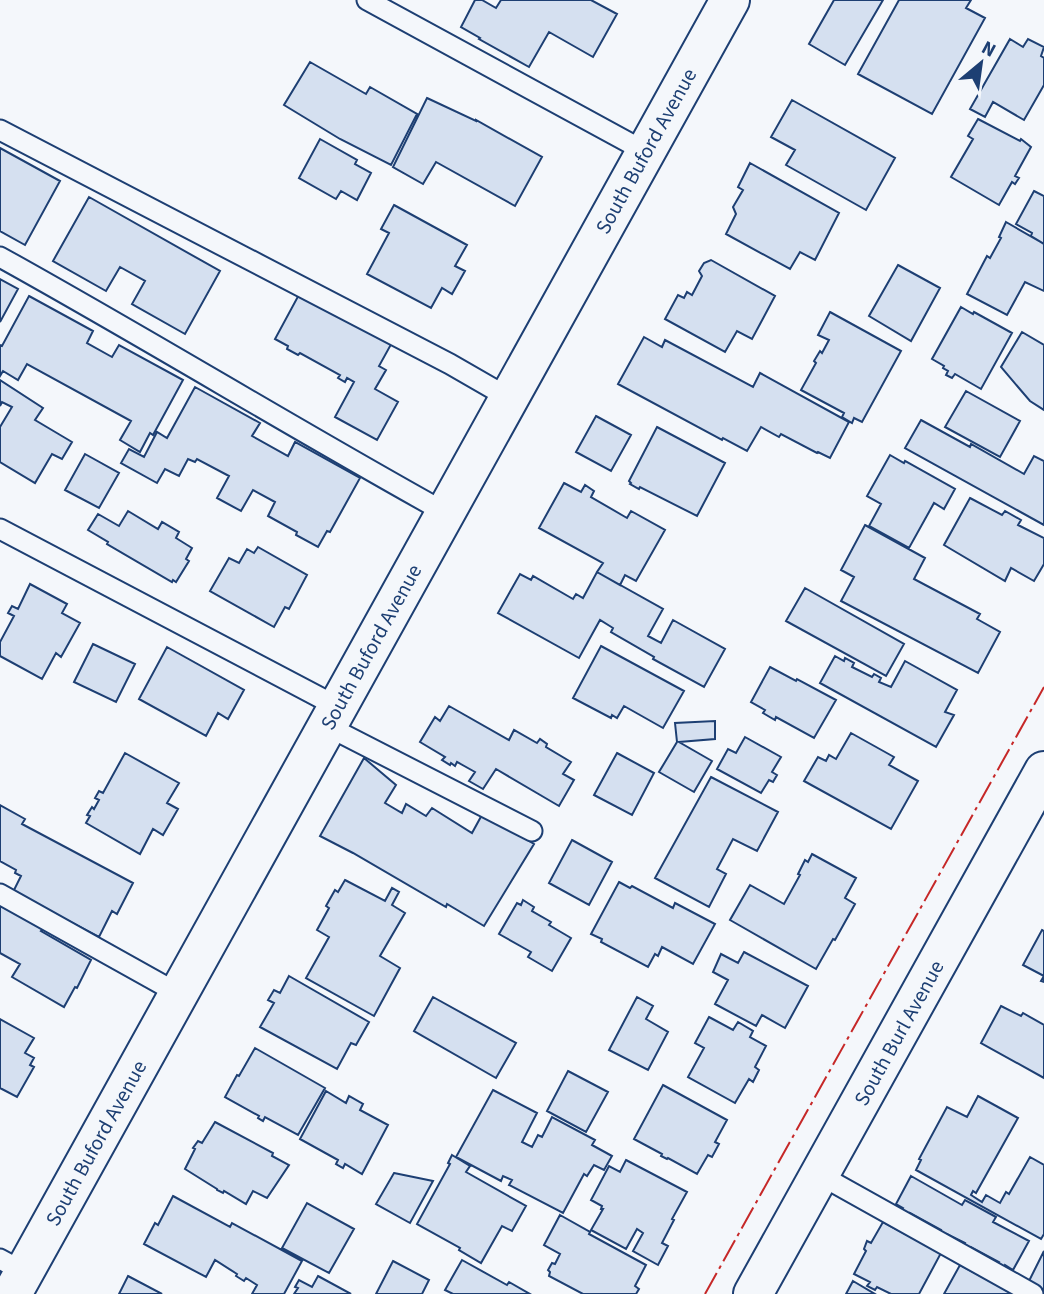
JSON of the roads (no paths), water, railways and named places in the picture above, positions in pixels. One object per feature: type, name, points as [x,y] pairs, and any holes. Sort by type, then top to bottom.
[{"type":"street","name":"South Buford Avenue","points":[[12,1275],[179,993],[730,0]]},
{"type":"street","name":"South Burl Avenue","points":[[753,1294],[1044,771]]},
{"type":"lane","points":[[367,0],[646,152]]},
{"type":"lane","points":[[0,130],[450,364],[509,398]]},
{"type":"lane","points":[[0,257],[446,513]]},
{"type":"lane","points":[[0,528],[532,831]]},
{"type":"lane","points":[[0,894],[179,993]]},
{"type":"lane","points":[[820,1175],[1032,1294]]}]
